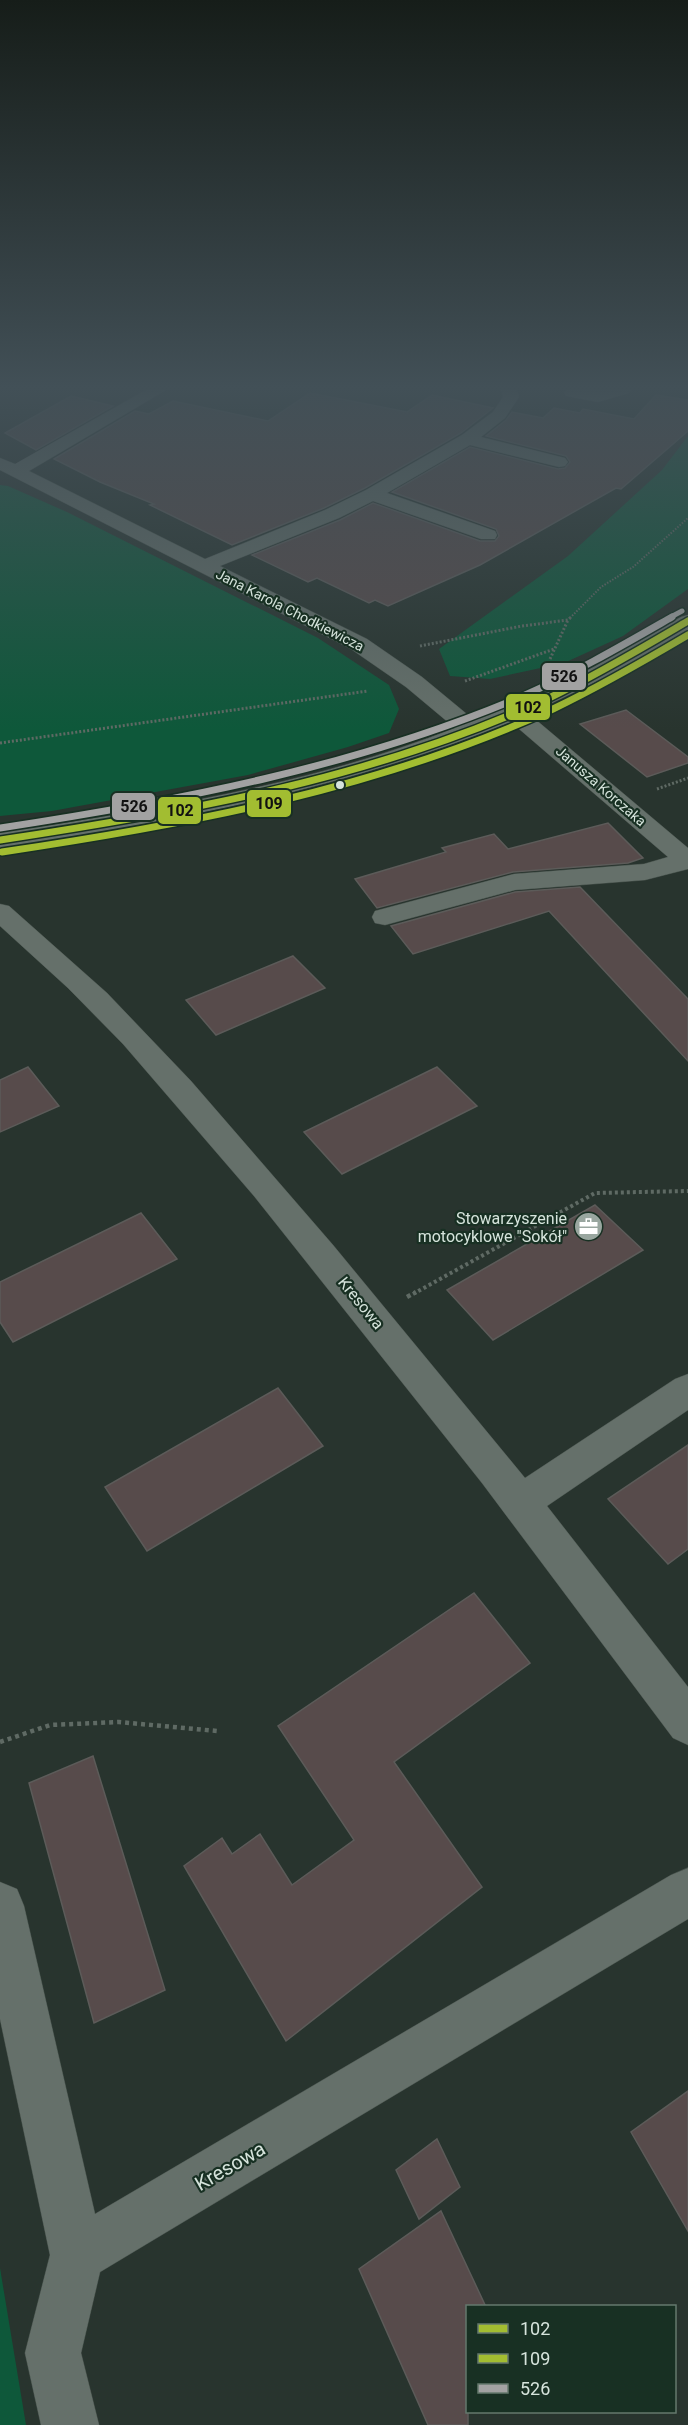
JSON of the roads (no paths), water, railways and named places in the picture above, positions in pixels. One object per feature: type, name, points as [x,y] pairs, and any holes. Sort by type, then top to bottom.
[{"type":"street","name":"Jana Karola Chodkiewicza","points":[[79,503],[359,644],[414,682],[470,729]]},
{"type":"street","points":[[204,566],[354,503]]},
{"type":"street","points":[[398,503],[488,535]]},
{"type":"street","points":[[0,840],[119,824],[228,802],[328,776],[470,729],[513,712],[576,684],[688,621]]},
{"type":"street","name":"Janusza Korczaka","points":[[513,712],[688,860]]},
{"type":"street","points":[[385,917],[514,882],[645,872],[688,860]]},
{"type":"street","name":"Kresowa","points":[[0,912],[92,996],[150,1055],[323,1257],[520,1503],[688,1723]]},
{"type":"street","points":[[520,1503],[688,1390]]},
{"type":"street","name":"Kresowa","points":[[77,2255],[688,1892]]},
{"type":"street","points":[[0,1906],[77,2255],[53,2353],[70,2425]]},
{"type":"place","name":"Stowarzyszenie motocyklowe \"Sokół\"","points":[[588,1227]]}]
